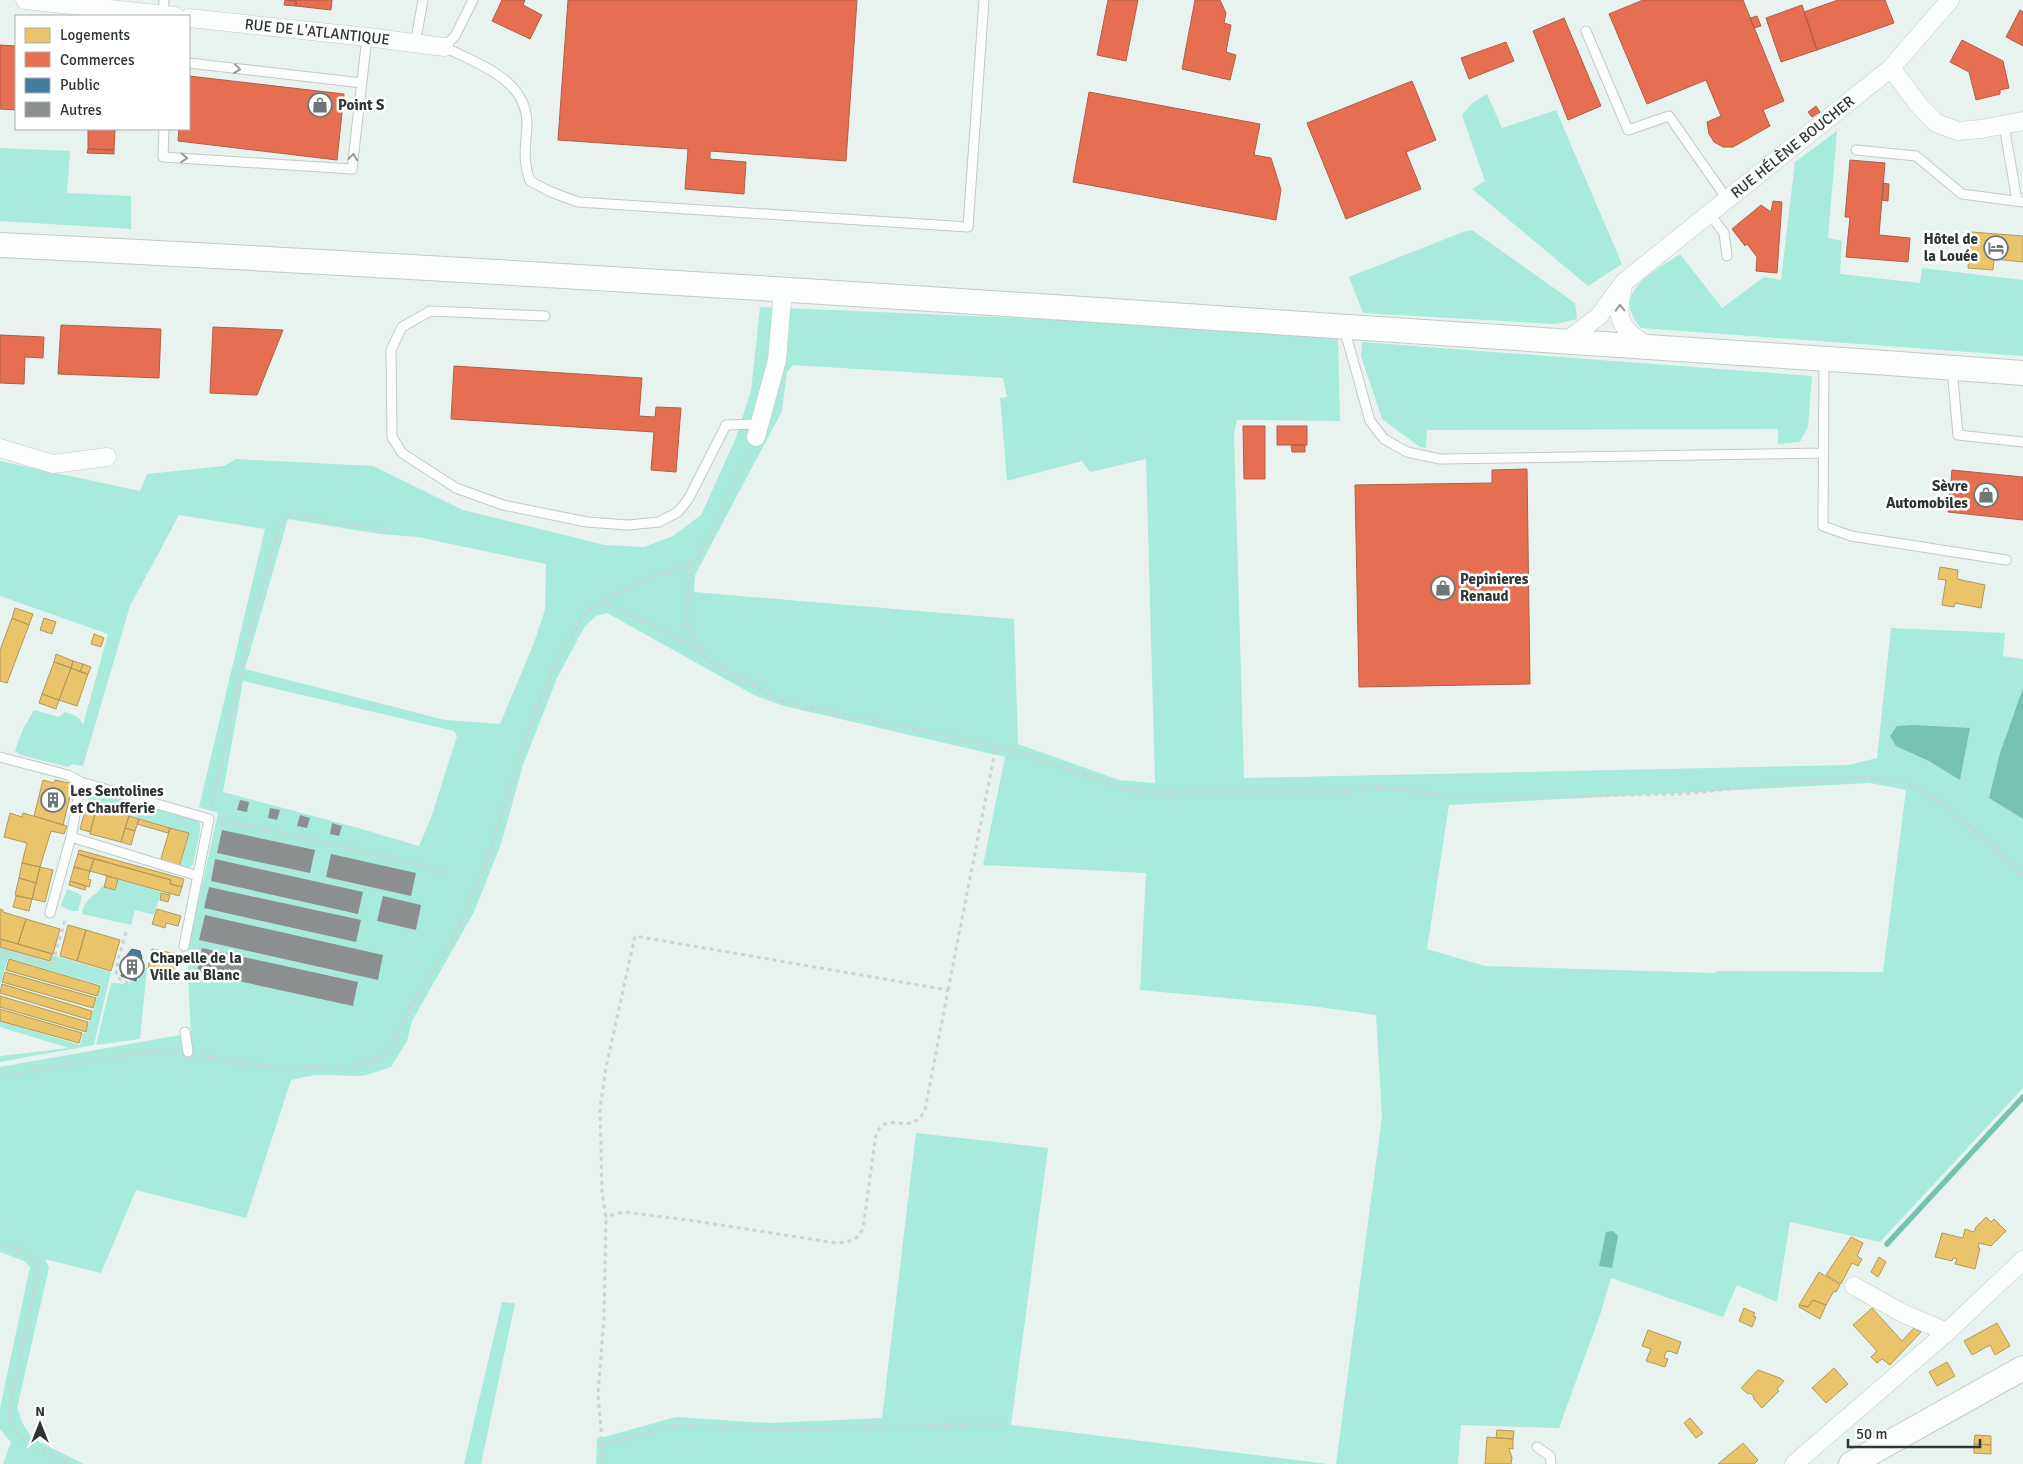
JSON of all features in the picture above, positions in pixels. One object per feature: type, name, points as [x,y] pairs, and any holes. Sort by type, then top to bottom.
[{"type":"main road","points":[[0,245],[365,263],[783,289],[1646,345],[2023,372]]},
{"type":"main road","points":[[1851,1464],[2023,1368]]},
{"type":"street","points":[[24,0],[166,12]]},
{"type":"street","name":"RUE HÉLÈNE BOUCHER","points":[[1568,340],[1599,316],[1624,282],[1892,68],[1950,0]]},
{"type":"street","name":"RUE DE L'ATLANTIQUE","points":[[190,18],[444,47]]},
{"type":"street","points":[[1892,68],[1918,104],[1936,122],[1958,131],[2023,121]]},
{"type":"street","points":[[1624,282],[1619,310],[1621,322],[1626,332],[1646,345]]},
{"type":"street","points":[[758,431],[777,360],[783,289]]},
{"type":"street","points":[[0,448],[53,464],[107,458]]},
{"type":"street","points":[[1794,1464],[1947,1332],[2023,1260]]},
{"type":"street","points":[[1854,1286],[1902,1313],[1947,1332]]},
{"type":"lane","points":[[415,44],[423,0]]},
{"type":"lane","points":[[473,0],[455,36],[444,47],[490,69],[514,86],[524,104],[527,122],[524,165],[530,181],[551,192],[578,202],[968,227],[984,0]]},
{"type":"lane","points":[[1586,31],[1628,130],[1669,116],[1727,198]]},
{"type":"lane","points":[[164,130],[163,156],[352,169],[367,37]]},
{"type":"lane","points":[[190,63],[362,83]]},
{"type":"lane","points":[[1856,150],[1916,156],[1962,194],[2020,201],[2004,125]]},
{"type":"lane","points":[[1710,213],[1724,233],[1727,256]]},
{"type":"lane","points":[[545,316],[430,311],[402,327],[391,350],[392,437],[402,453],[456,488],[503,505],[588,522],[628,525],[659,522],[678,512],[689,498],[726,425],[758,431]]},
{"type":"lane","points":[[1341,326],[1348,342],[1370,421],[1384,439],[1407,452],[1440,459],[1822,453]]},
{"type":"lane","points":[[1824,358],[1822,526],[1851,536],[2006,560]]},
{"type":"lane","points":[[1952,367],[1958,435],[2023,442]]},
{"type":"lane","points":[[0,756],[68,775],[81,782],[209,819],[184,946]]},
{"type":"lane","points":[[50,913],[71,837],[81,782]]},
{"type":"lane","points":[[71,837],[198,876]]},
{"type":"lane","points":[[185,1032],[188,1052]]},
{"type":"lane","points":[[1536,1447],[1550,1456],[1551,1464]]},
{"type":"path","points":[[0,1077],[142,1052],[188,1052],[219,1060],[264,1066],[327,1068],[360,1065],[371,1062],[385,1054],[394,1044],[412,1007],[458,930],[485,866],[540,700],[564,650],[586,611],[654,576],[690,565],[698,560],[758,431]]},
{"type":"path","points":[[387,530],[322,521],[295,514],[287,515],[281,524],[251,626],[215,800],[209,819],[378,854],[444,872]]},
{"type":"path","points":[[690,565],[686,626],[704,654],[710,662],[784,702],[1017,751],[1124,789],[1152,793],[1344,792],[1363,787],[1393,788],[1447,796],[1519,798],[1685,794],[1756,786],[1862,778],[1894,780],[1916,787],[1936,799],[1991,845],[2023,875]]},
{"type":"path","points":[[601,602],[652,625],[704,654]]},
{"type":"path","points":[[606,1218],[624,1212],[836,1243],[854,1239],[860,1235],[866,1214],[876,1134],[879,1128],[891,1122],[913,1123],[918,1121],[925,1110],[996,746]]},
{"type":"path","points":[[0,952],[8,952],[52,965],[66,917]]},
{"type":"path","points":[[126,932],[116,975],[124,982],[128,982],[128,979]]},
{"type":"path","points":[[601,1464],[602,1444],[598,1395],[604,1318],[606,1218],[602,1192],[600,1108],[606,1067],[635,936],[948,990]]},
{"type":"path","points":[[0,1244],[23,1250],[34,1258],[39,1269],[11,1399],[9,1417],[14,1428],[23,1439],[71,1464]]},
{"type":"path","points":[[602,1444],[613,1443],[660,1428],[679,1425],[774,1430],[1002,1424]]},
{"type":"shaded area","points":[[1487,94],[1502,128],[1556,110],[1622,264],[1588,286],[1472,189],[1485,181],[1462,115],[1472,103]]},
{"type":"shaded area","points":[[1837,131],[1828,238],[1842,241],[1840,274],[1920,283],[1922,268],[2023,280],[2023,356],[1641,328],[1632,315],[1630,304],[1632,294],[1648,276],[1680,254],[1722,308],[1764,277],[1781,280],[1795,162]]},
{"type":"shaded area","points":[[0,148],[70,151],[67,193],[131,196],[131,229],[0,221]]},
{"type":"shaded area","points":[[1472,230],[1575,303],[1577,319],[1556,324],[1363,313],[1349,277]]},
{"type":"shaded area","points":[[760,307],[1065,320],[1338,337],[1340,421],[1237,420],[1234,434],[1244,778],[1849,765],[1877,758],[1891,628],[2005,633],[2003,656],[2023,659],[2023,688],[2000,753],[1989,798],[2023,819],[2023,1088],[1880,1242],[1790,1222],[1777,1302],[1737,1285],[1723,1317],[1611,1278],[1600,1315],[1559,1428],[1461,1425],[1458,1464],[1336,1464],[1382,1117],[1376,1015],[1312,1006],[1140,990],[1146,873],[983,865],[1005,757],[784,706],[754,695],[607,613],[596,616],[585,626],[557,678],[523,765],[501,844],[474,912],[412,1021],[407,1041],[391,1067],[363,1076],[315,1075],[291,1080],[246,1218],[136,1190],[101,1273],[45,1259],[49,1268],[17,1408],[23,1424],[32,1438],[84,1464],[3,1464],[11,1442],[0,1429],[0,1408],[30,1267],[24,1261],[0,1252],[0,1067],[191,1033],[188,978],[189,944],[218,813],[199,807],[265,529],[179,515],[130,606],[83,766],[72,764],[68,767],[20,755],[15,751],[23,729],[34,710],[59,717],[65,712],[74,715],[83,725],[108,634],[0,596],[0,461],[140,491],[147,474],[224,466],[236,459],[373,466],[463,510],[605,545],[644,547],[673,536],[701,515],[735,440],[751,391]],"holes":[[[793,365],[1003,378],[1007,397],[1000,398],[1007,481],[1082,461],[1090,472],[1146,459],[1155,783],[1119,780],[1018,744],[1014,619],[694,592],[695,575],[782,411],[787,372]],[[288,519],[380,534],[418,537],[546,564],[545,610],[534,643],[500,724],[445,720],[245,669]],[[243,681],[454,731],[457,736],[431,818],[419,846],[223,792]],[[1870,783],[1906,790],[1883,972],[1719,971],[1714,973],[1485,966],[1427,949],[1449,805]]]},
{"type":"shaded area","points":[[1362,342],[1812,376],[1808,427],[1800,442],[1778,444],[1778,429],[1427,430],[1426,448],[1420,447],[1382,419],[1361,356]]},
{"type":"shaded area","points":[[2023,688],[2023,819],[1989,798],[2000,753]]},
{"type":"shaded area","points":[[1897,726],[1970,728],[1960,780],[1929,761],[1896,746],[1890,736]]},
{"type":"shaded area","points":[[93,793],[99,793],[198,821],[200,823],[200,831],[193,865],[188,868],[180,867],[189,833],[87,803],[89,796]]},
{"type":"shaded area","points":[[118,879],[161,892],[154,915],[135,910],[131,925],[82,914],[88,900],[102,886],[115,890]]},
{"type":"shaded area","points":[[67,889],[82,896],[78,911],[72,911],[61,906]]},
{"type":"shaded area","points":[[0,947],[50,962],[52,955],[111,972],[94,1045],[0,1062],[0,1056],[69,1048],[0,1027],[0,1021],[80,1045],[83,1033],[86,1033],[101,985],[8,958],[0,984]]},
{"type":"shaded area","points":[[141,967],[147,968],[140,1039],[96,1045],[111,983],[130,984],[131,980],[135,982],[138,980]]},
{"type":"shaded area","points":[[916,1133],[1048,1148],[1011,1425],[1328,1464],[596,1464],[597,1439],[676,1417],[768,1423],[882,1418]]},
{"type":"shaded area","points":[[1613,1231],[1618,1236],[1612,1268],[1599,1266],[1606,1232]]},
{"type":"shaded area","points":[[502,1302],[515,1303],[481,1464],[464,1464]]},
{"type":"building: Logements","name":"Hôtel de la Louée","points":[[1971,232],[2023,236],[2023,262],[1994,259],[1993,270],[1968,268]]},
{"type":"building: Logements","points":[[1940,567],[1958,570],[1957,579],[1985,585],[1981,608],[1955,603],[1954,607],[1942,605],[1946,580],[1938,579]]},
{"type":"building: Logements","points":[[15,608],[33,614],[29,625],[12,618]]},
{"type":"building: Logements","points":[[12,618],[29,625],[7,683],[0,681],[0,650]]},
{"type":"building: Logements","points":[[44,618],[56,622],[52,634],[40,630]]},
{"type":"building: Logements","points":[[94,634],[104,638],[101,647],[91,644]]},
{"type":"building: Logements","points":[[56,654],[73,661],[71,668],[54,662]]},
{"type":"building: Logements","points":[[73,661],[83,664],[80,672],[71,668]]},
{"type":"building: Logements","points":[[54,662],[71,668],[59,700],[42,694]]},
{"type":"building: Logements","points":[[83,664],[91,667],[88,674],[80,672]]},
{"type":"building: Logements","points":[[71,668],[88,674],[77,706],[59,700]]},
{"type":"building: Logements","points":[[42,694],[59,700],[56,709],[39,703]]},
{"type":"building: Logements","name":"Les Sentolines et Chaufferie","points":[[43,780],[54,783],[55,780],[73,784],[63,825],[34,816]]},
{"type":"building: Logements","points":[[87,804],[97,807],[90,832],[80,829]]},
{"type":"building: Logements","points":[[97,807],[129,816],[121,842],[90,834]]},
{"type":"building: Logements","points":[[10,813],[22,817],[23,813],[67,826],[64,834],[51,831],[40,867],[22,863],[27,843],[4,837]]},
{"type":"building: Logements","points":[[129,816],[139,819],[135,831],[125,828]]},
{"type":"building: Logements","points":[[139,819],[170,828],[168,833],[137,824]]},
{"type":"building: Logements","points":[[125,828],[135,831],[131,845],[121,842]]},
{"type":"building: Logements","points":[[170,828],[189,833],[179,867],[160,862]]},
{"type":"building: Logements","points":[[79,850],[184,879],[182,887],[170,884],[171,880],[78,854]]},
{"type":"building: Logements","points":[[78,854],[94,859],[90,871],[74,867]]},
{"type":"building: Logements","points":[[94,859],[171,880],[170,884],[182,887],[179,896],[90,871]]},
{"type":"building: Logements","points":[[22,863],[40,867],[36,883],[19,878]]},
{"type":"building: Logements","points":[[40,867],[53,870],[45,902],[32,899]]},
{"type":"building: Logements","points":[[74,867],[90,871],[88,879],[91,880],[89,887],[70,881]]},
{"type":"building: Logements","points":[[107,876],[118,879],[115,890],[104,887]]},
{"type":"building: Logements","points":[[19,878],[36,883],[32,899],[15,895]]},
{"type":"building: Logements","points":[[70,881],[86,886],[85,890],[69,885]]},
{"type":"building: Logements","points":[[161,893],[170,895],[168,902],[160,900]]},
{"type":"building: Logements","points":[[16,896],[32,899],[29,911],[13,907]]},
{"type":"building: Logements","points":[[0,909],[3,912],[26,919],[18,944],[0,939]]},
{"type":"building: Logements","points":[[157,909],[181,916],[178,926],[166,923],[165,928],[152,924]]},
{"type":"building: Logements","points":[[26,919],[60,929],[53,954],[18,944]]},
{"type":"building: Logements","points":[[68,925],[86,930],[77,961],[60,956]]},
{"type":"building: Logements","points":[[86,930],[120,940],[111,971],[77,961]]},
{"type":"building: Logements","points":[[1,939],[52,954],[50,961],[0,947]]},
{"type":"building: Logements","points":[[152,949],[177,954],[173,973],[148,968]]},
{"type":"building: Logements","points":[[9,959],[100,986],[97,996],[6,970]]},
{"type":"building: Logements","points":[[5,972],[96,998],[93,1008],[2,982]]},
{"type":"building: Logements","points":[[2,984],[92,1011],[90,1020],[0,993]]},
{"type":"building: Logements","points":[[0,996],[88,1022],[86,1032],[0,1007]]},
{"type":"building: Logements","points":[[0,1009],[82,1033],[79,1043],[0,1021]]},
{"type":"building: Logements","points":[[1986,1217],[1991,1222],[1994,1219],[2006,1231],[1991,1246],[1979,1243],[1978,1248],[1980,1248],[1975,1269],[1955,1264],[1957,1259],[1953,1258],[1952,1261],[1935,1257],[1942,1233],[1963,1238],[1965,1229],[1974,1232],[1976,1227]]},
{"type":"building: Logements","points":[[1851,1237],[1863,1243],[1857,1256],[1862,1259],[1858,1266],[1852,1263],[1841,1284],[1826,1275]]},
{"type":"building: Logements","points":[[1879,1257],[1886,1262],[1878,1277],[1871,1272]]},
{"type":"building: Logements","points":[[1819,1272],[1840,1285],[1836,1292],[1834,1291],[1826,1305],[1813,1300],[1808,1307],[1799,1305]]},
{"type":"building: Logements","points":[[1813,1300],[1826,1305],[1820,1319],[1799,1307],[1799,1305],[1808,1307]]},
{"type":"building: Logements","points":[[1744,1308],[1755,1313],[1753,1316],[1756,1317],[1752,1327],[1739,1321]]},
{"type":"building: Logements","points":[[1872,1308],[1902,1341],[1914,1328],[1921,1332],[1890,1365],[1882,1359],[1877,1363],[1871,1357],[1877,1351],[1853,1325]]},
{"type":"building: Logements","points":[[1997,1323],[2010,1346],[1995,1355],[1990,1345],[1972,1355],[1964,1341]]},
{"type":"building: Logements","points":[[1648,1330],[1681,1342],[1677,1354],[1670,1351],[1666,1352],[1664,1358],[1668,1359],[1665,1367],[1646,1361],[1651,1349],[1642,1346]]},
{"type":"building: Logements","points":[[1947,1362],[1955,1376],[1937,1386],[1929,1372]]},
{"type":"building: Logements","points":[[1834,1368],[1848,1384],[1826,1403],[1812,1388]]},
{"type":"building: Logements","points":[[1758,1370],[1784,1381],[1777,1389],[1779,1391],[1762,1408],[1750,1393],[1748,1394],[1741,1388]]},
{"type":"building: Logements","points":[[1690,1418],[1703,1433],[1696,1438],[1684,1423]]},
{"type":"building: Logements","points":[[1497,1430],[1514,1431],[1513,1439],[1496,1438]]},
{"type":"building: Logements","points":[[1975,1435],[1991,1436],[1991,1445],[1974,1444]]},
{"type":"building: Logements","points":[[1487,1437],[1513,1439],[1513,1449],[1509,1448],[1512,1458],[1511,1464],[1485,1464]]},
{"type":"building: Logements","points":[[1743,1443],[1758,1460],[1754,1464],[1718,1464]]},
{"type":"building: Logements","points":[[1974,1444],[1991,1445],[1991,1454],[1974,1453]]},
{"type":"building: Commerces","points":[[285,0],[296,1],[296,6],[284,5]]},
{"type":"building: Commerces","points":[[288,0],[332,0],[331,10],[296,6],[296,1]]},
{"type":"building: Commerces","points":[[502,0],[525,0],[523,5],[542,15],[530,39],[492,21]]},
{"type":"building: Commerces","points":[[568,0],[857,0],[846,161],[710,151],[710,159],[746,162],[744,194],[685,189],[688,149],[558,140]]},
{"type":"building: Commerces","points":[[1108,0],[1138,0],[1126,61],[1097,55]]},
{"type":"building: Commerces","points":[[1195,0],[1220,0],[1226,13],[1224,23],[1231,25],[1226,52],[1236,55],[1230,80],[1182,69]]},
{"type":"building: Commerces","points":[[1643,0],[1743,0],[1784,101],[1763,110],[1770,126],[1733,147],[1723,147],[1714,142],[1709,134],[1707,122],[1721,116],[1706,80],[1647,104],[1609,14]]},
{"type":"building: Commerces","points":[[1838,0],[1885,0],[1894,23],[1817,50],[1804,12]]},
{"type":"building: Commerces","points":[[1802,5],[1817,50],[1781,62],[1766,18]]},
{"type":"building: Commerces","points":[[2020,10],[2023,12],[2023,46],[2006,37]]},
{"type":"building: Commerces","points":[[1757,16],[1761,26],[1754,28],[1750,18]]},
{"type":"building: Commerces","points":[[1564,18],[1601,106],[1568,120],[1533,31]]},
{"type":"building: Commerces","points":[[1962,40],[2003,61],[2009,88],[2000,90],[2000,94],[1976,100],[1969,72],[1950,62]]},
{"type":"building: Commerces","points":[[1506,42],[1514,61],[1469,79],[1461,58]]},
{"type":"building: Commerces","points":[[0,45],[15,46],[15,110],[0,109]]},
{"type":"building: Commerces","points":[[190,76],[344,94],[337,160],[178,141],[179,130],[190,130]]},
{"type":"building: Commerces","points":[[1412,81],[1436,140],[1406,152],[1421,189],[1346,219],[1307,123]]},
{"type":"building: Commerces","points":[[1089,92],[1260,124],[1254,155],[1271,158],[1281,190],[1276,220],[1073,182]]},
{"type":"building: Commerces","points":[[1816,106],[1820,112],[1812,117],[1808,112]]},
{"type":"building: Commerces","points":[[88,130],[115,130],[114,150],[88,149]]},
{"type":"building: Commerces","points":[[88,149],[114,150],[114,154],[87,153]]},
{"type":"building: Commerces","points":[[1850,160],[1885,163],[1879,235],[1910,238],[1908,262],[1846,257],[1850,217],[1845,217]]},
{"type":"building: Commerces","points":[[1883,183],[1889,184],[1888,201],[1882,200]]},
{"type":"building: Commerces","points":[[1773,201],[1782,202],[1777,273],[1756,271],[1757,257],[1747,244],[1745,246],[1732,229],[1761,205],[1771,212]]},
{"type":"building: Commerces","points":[[61,325],[161,329],[159,378],[58,374]]},
{"type":"building: Commerces","points":[[213,327],[283,330],[257,395],[210,393]]},
{"type":"building: Commerces","points":[[0,335],[44,337],[43,358],[25,357],[24,384],[0,383]]},
{"type":"building: Commerces","points":[[454,366],[642,378],[639,416],[655,417],[656,407],[681,408],[676,472],[651,470],[654,432],[451,419]]},
{"type":"building: Commerces","points":[[1243,426],[1265,426],[1265,479],[1244,479]]},
{"type":"building: Commerces","points":[[1277,426],[1307,426],[1307,445],[1277,445]]},
{"type":"building: Commerces","points":[[1291,445],[1305,445],[1305,452],[1292,452]]},
{"type":"building: Commerces","name":"Pepinieres Renaud","points":[[1527,469],[1530,684],[1359,687],[1355,485],[1492,483],[1492,470]]},
{"type":"building: Commerces","name":"Sèvre Automobiles","points":[[1952,470],[2023,477],[2023,520],[1948,512]]},
{"type":"building: Public","name":"Chapelle de la Ville au Blanc","points":[[132,949],[140,951],[142,958],[136,981],[121,976],[127,955]]},
{"type":"building: Autres","points":[[240,800],[249,802],[247,812],[237,810]]},
{"type":"building: Autres","points":[[270,808],[280,810],[277,820],[268,818]]},
{"type":"building: Autres","points":[[300,815],[310,818],[307,828],[297,826]]},
{"type":"building: Autres","points":[[332,823],[342,826],[339,836],[330,834]]},
{"type":"building: Autres","points":[[222,830],[315,850],[310,873],[217,853]]},
{"type":"building: Autres","points":[[331,854],[416,873],[411,896],[326,877]]},
{"type":"building: Autres","points":[[215,859],[363,892],[358,914],[211,881]]},
{"type":"building: Autres","points":[[209,887],[361,920],[356,942],[204,908]]},
{"type":"building: Autres","points":[[383,896],[421,905],[416,930],[377,921]]},
{"type":"building: Autres","points":[[205,915],[383,955],[378,980],[199,940]]},
{"type":"building: Autres","points":[[202,948],[358,982],[353,1006],[197,972]]},
{"type":"waterway","points":[[1887,1244],[2023,1097]]},
{"type":"place","name":"Point S","points":[[320,105]]},
{"type":"place","name":"Hôtel de la Louée","points":[[1996,248]]},
{"type":"place","name":"Sèvre Automobiles","points":[[1986,495]]},
{"type":"place","name":"Pepinieres Renaud","points":[[1443,588]]},
{"type":"place","name":"Les Sentolines et Chaufferie","points":[[53,800]]},
{"type":"place","name":"Chapelle de la Ville au Blanc","points":[[132,967]]}]
